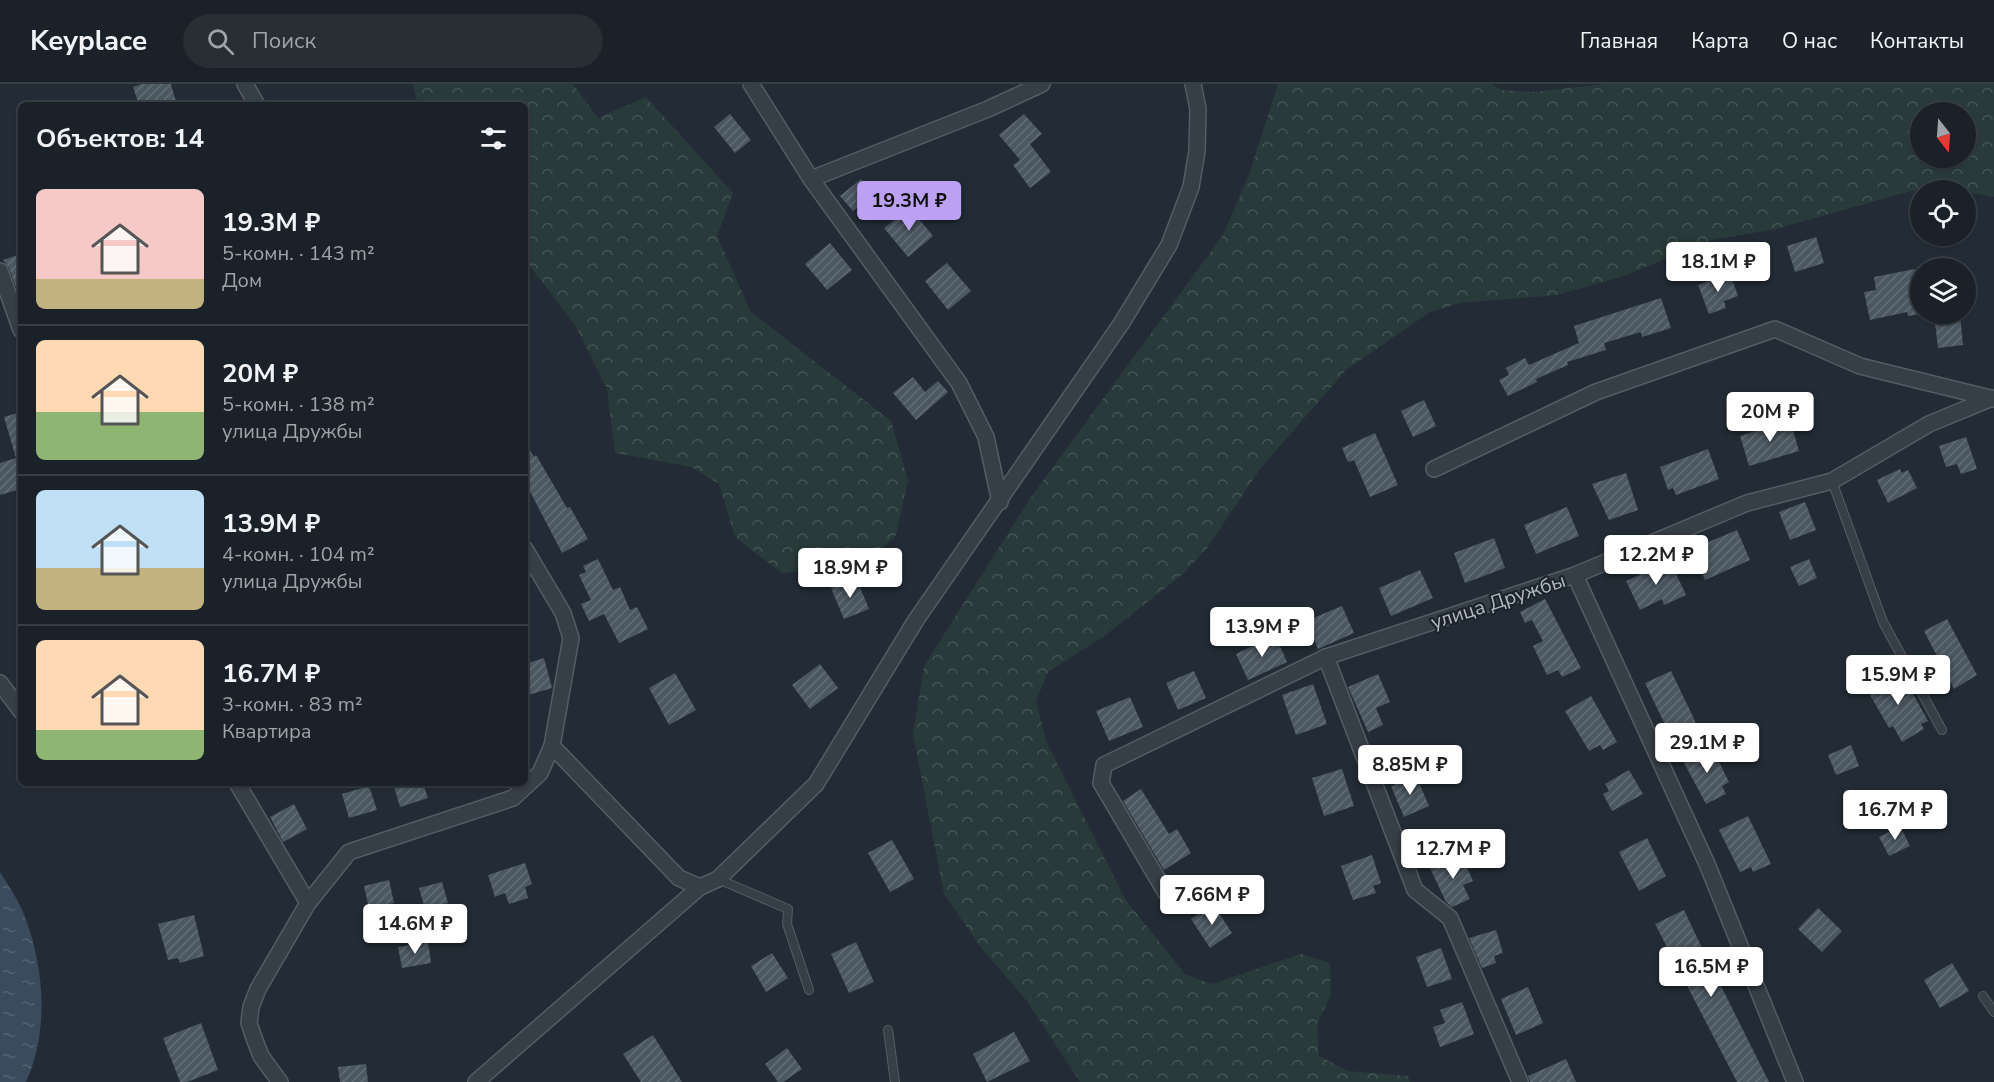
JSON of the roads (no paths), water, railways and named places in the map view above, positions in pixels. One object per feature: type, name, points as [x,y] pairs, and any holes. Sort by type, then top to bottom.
[{"type":"street","points":[[245,84],[255,102]]},
{"type":"street","points":[[751,84],[811,179],[959,383],[986,437],[1000,502]]},
{"type":"street","points":[[811,179],[988,109],[1042,84]]},
{"type":"street","points":[[476,1082],[699,887],[718,879],[816,784],[916,620],[1000,502],[1121,324],[1169,245],[1191,188],[1197,151],[1198,109],[1193,84]]},
{"type":"street","points":[[0,271],[18,322]]},
{"type":"street","points":[[1434,469],[1596,392],[1774,329],[1860,366],[1993,398]]},
{"type":"street","name":"улица Дружбы","points":[[1166,893],[1101,783],[1104,765],[1326,657],[1575,575],[1747,503],[1832,481],[1929,423],[1993,398]]},
{"type":"street","points":[[528,554],[563,613],[571,638],[552,746],[540,772],[528,784]]},
{"type":"street","points":[[1575,575],[1707,864],[1795,1082]]},
{"type":"street","points":[[1326,657],[1414,890],[1450,918],[1520,1082]]},
{"type":"street","points":[[0,683],[18,707]]},
{"type":"street","points":[[552,746],[679,878],[699,887]]},
{"type":"street","points":[[239,786],[308,903]]},
{"type":"street","points":[[280,1082],[261,1056],[254,1038],[249,1023],[251,1007],[258,988],[308,903],[349,852],[513,798],[525,786]]},
{"type":"lane","points":[[1832,481],[1883,622],[1942,730]]},
{"type":"lane","points":[[718,879],[788,909],[788,924],[809,990]]},
{"type":"lane","points":[[1983,996],[1994,1012]]},
{"type":"lane","points":[[888,1030],[895,1082]]},
{"type":"water","points":[[0,872],[23,912],[36,953],[40,975],[39,1040],[26,1082],[0,1082]]}]
